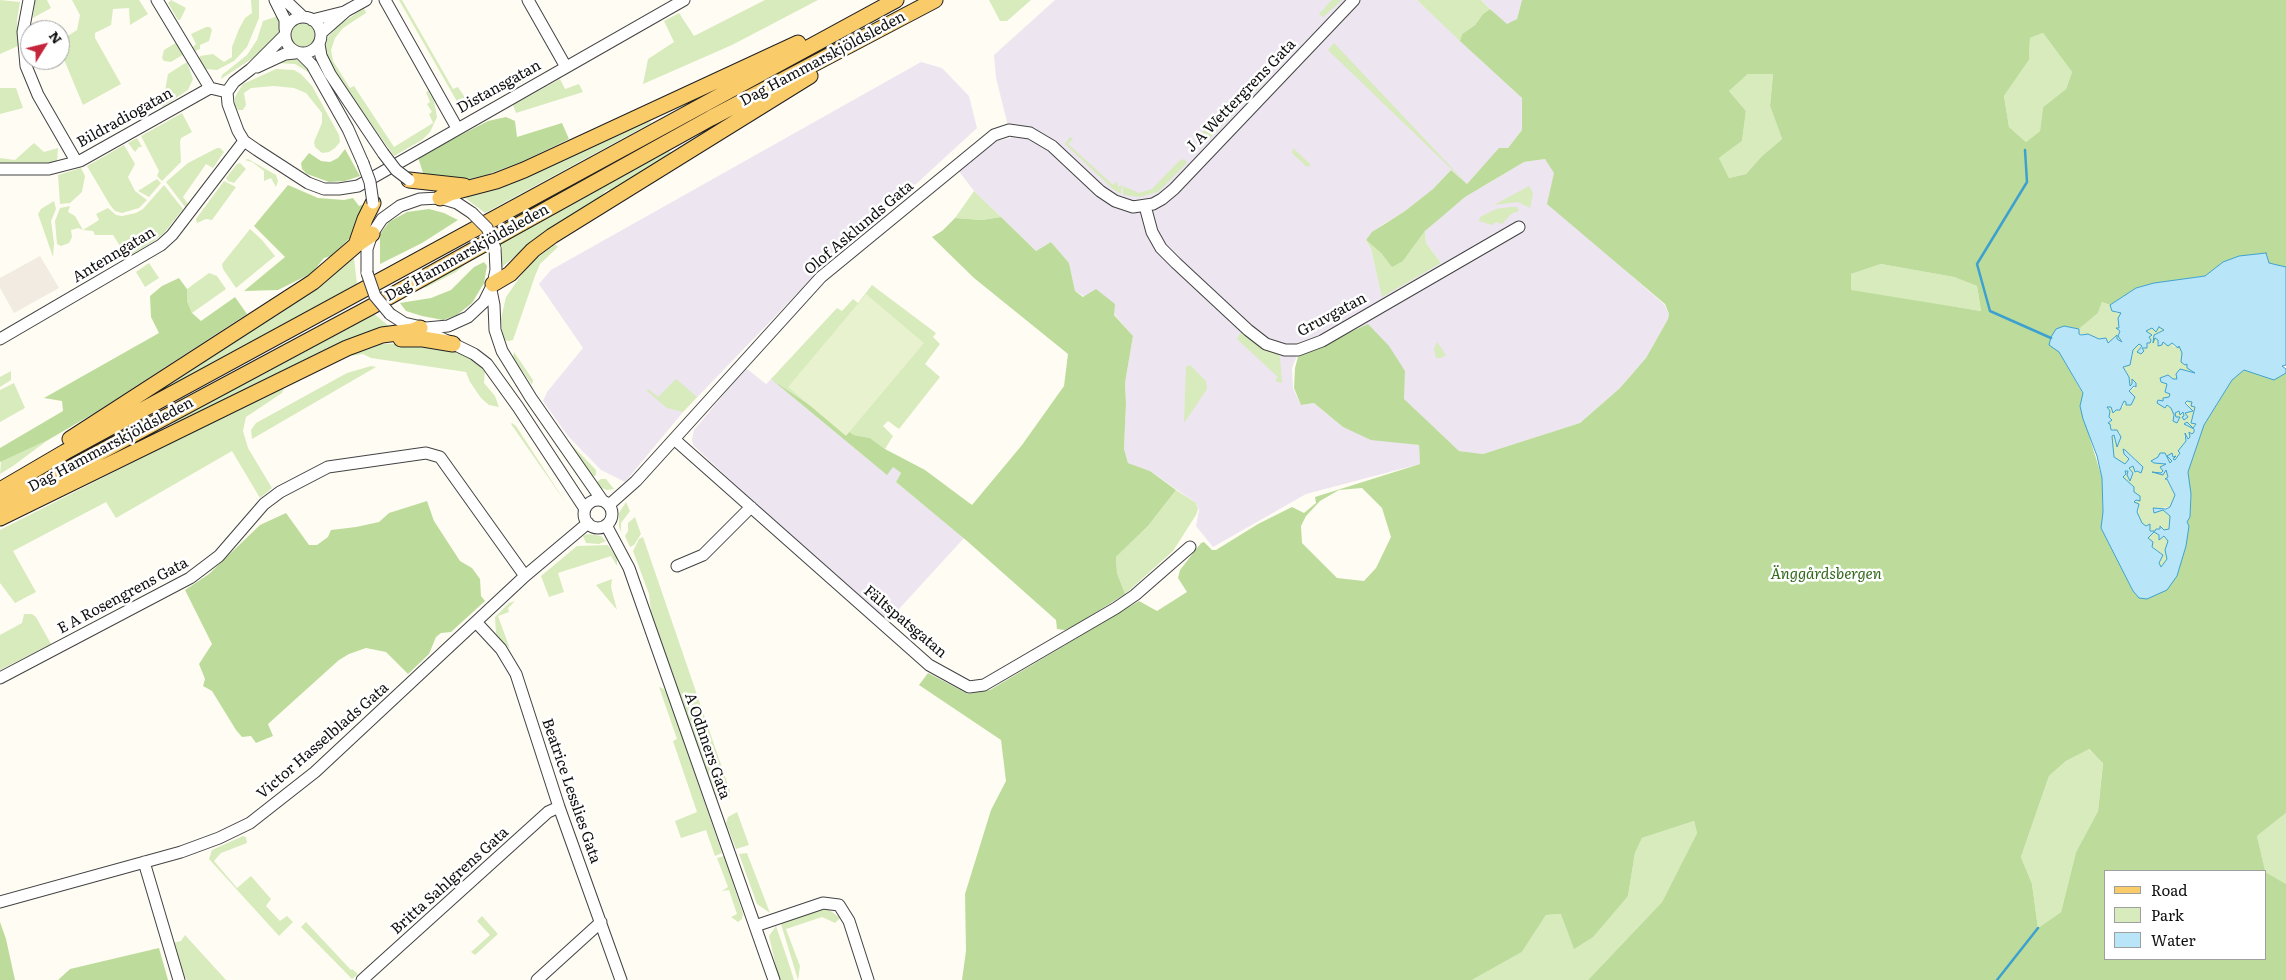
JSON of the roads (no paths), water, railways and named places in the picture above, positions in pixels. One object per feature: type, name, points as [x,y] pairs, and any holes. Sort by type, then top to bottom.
[{"type":"main road","points":[[437,198],[472,186],[496,181],[524,170],[889,0]]},
{"type":"main road","name":"Dag Hammarskjöldsleden","points":[[0,490],[73,447],[896,0]]},
{"type":"main road","points":[[492,287],[510,274],[533,250],[552,236],[658,169],[936,0]]},
{"type":"main road","name":"Dag Hammarskjöldsleden","points":[[0,506],[369,308],[711,118],[936,0]]},
{"type":"main road","points":[[409,180],[472,186]]},
{"type":"main road","points":[[356,245],[373,203]]},
{"type":"main road","points":[[0,484],[313,282],[374,232]]},
{"type":"main road","points":[[377,339],[382,335],[423,328]]},
{"type":"main road","points":[[0,518],[347,348],[377,339],[423,339],[453,344]]},
{"type":"street","points":[[29,0],[23,32],[26,66],[38,95],[76,162]]},
{"type":"street","points":[[157,0],[210,88],[227,92]]},
{"type":"street","points":[[275,0],[285,20],[287,45],[312,66],[348,128],[364,163],[370,182],[374,232]]},
{"type":"street","points":[[285,0],[307,18],[320,38],[321,56],[330,74],[396,170],[437,198]]},
{"type":"street","points":[[251,69],[285,54],[312,51],[320,38],[346,11],[366,0]]},
{"type":"street","name":"Distansgatan","points":[[384,0],[457,128],[566,67],[665,4],[684,0]]},
{"type":"street","points":[[528,0],[566,67]]},
{"type":"street","name":"J A Wettergrens Gata","points":[[1146,206],[1162,200],[1354,0]]},
{"type":"street","points":[[346,11],[291,21],[285,32],[251,69],[234,82],[227,92],[228,104],[244,140],[308,183],[324,189],[339,189],[358,186],[457,128]]},
{"type":"street","name":"Bildradiogatan","points":[[0,169],[49,169],[76,162],[210,88]]},
{"type":"street","name":"Olof Asklunds Gata","points":[[605,503],[629,489],[821,277],[994,135],[1008,130],[1030,133],[1052,146],[1100,191],[1114,201],[1132,207],[1146,206]]},
{"type":"street","name":"Antenngatan","points":[[0,339],[162,246],[244,140]]},
{"type":"street","points":[[423,328],[443,328],[463,320],[480,306],[492,287],[496,270],[495,248],[486,228],[472,212],[457,203],[437,198],[416,200],[400,206],[386,216],[374,232],[366,257],[366,273],[375,296],[390,314],[404,323],[423,328],[481,359],[495,374],[585,509]]},
{"type":"street","name":"Gruvgatan","points":[[1146,206],[1152,232],[1161,248],[1248,330],[1266,344],[1285,350],[1298,350],[1322,341],[1519,227]]},
{"type":"street","points":[[492,287],[495,330],[502,352],[531,398],[605,503],[612,516],[606,525],[596,527],[588,523],[584,516],[585,509],[593,500],[605,503]]},
{"type":"street","name":"Fältspatsgatan","points":[[674,439],[929,665],[969,687],[984,685],[1116,608],[1135,595],[1190,547]]},
{"type":"street","name":"E A Rosengrens Gata","points":[[0,678],[190,578],[219,556],[264,504],[280,492],[328,467],[426,453],[440,457],[525,576]]},
{"type":"street","points":[[677,566],[703,554],[751,507]]},
{"type":"street","name":"Victor Hasselblads Gata","points":[[0,902],[144,862],[220,838],[250,823],[315,772],[525,576],[588,523]]},
{"type":"street","name":"A Odhners Gata","points":[[606,525],[629,568],[774,980]]},
{"type":"street","name":"Beatrice Lesslies Gata","points":[[476,622],[501,649],[516,674],[559,807],[621,980]]},
{"type":"street","name":"Britta Sahlgrens Gata","points":[[362,980],[548,812],[559,807]]},
{"type":"street","points":[[144,862],[179,980]]},
{"type":"street","points":[[755,926],[823,903],[839,905],[849,921],[868,980]]},
{"type":"street","points":[[537,980],[600,922]]},
{"type":"water","points":[[2266,253],[2269,263],[2286,267],[2286,365],[2282,366],[2286,369],[2286,373],[2274,380],[2244,370],[2232,380],[2204,425],[2188,472],[2191,494],[2190,517],[2187,522],[2189,526],[2186,546],[2177,576],[2167,590],[2147,599],[2139,598],[2133,591],[2101,528],[2103,512],[2102,478],[2097,456],[2080,406],[2083,393],[2059,352],[2049,345],[2051,337],[2056,329],[2064,326],[2079,329],[2079,334],[2081,335],[2088,334],[2099,339],[2106,338],[2108,343],[2117,335],[2117,339],[2122,342],[2118,336],[2120,331],[2116,328],[2119,328],[2118,318],[2121,313],[2112,311],[2110,305],[2136,288],[2154,283],[2205,276],[2223,262],[2239,256]],"holes":[[[2159,327],[2164,330],[2154,335],[2153,343],[2155,338],[2158,340],[2158,346],[2162,345],[2163,342],[2168,346],[2172,343],[2178,348],[2179,346],[2182,353],[2181,362],[2185,365],[2187,364],[2187,368],[2195,373],[2180,369],[2176,374],[2177,379],[2173,379],[2168,375],[2160,378],[2161,382],[2167,384],[2165,392],[2170,394],[2169,397],[2163,398],[2163,401],[2158,400],[2157,403],[2165,408],[2167,405],[2171,408],[2174,415],[2173,421],[2177,423],[2180,417],[2176,417],[2175,413],[2179,411],[2180,415],[2183,412],[2184,416],[2182,417],[2184,420],[2188,417],[2185,413],[2193,411],[2185,403],[2187,401],[2192,402],[2191,406],[2195,407],[2191,423],[2196,424],[2193,428],[2187,422],[2184,424],[2194,429],[2194,432],[2192,434],[2189,432],[2190,437],[2188,439],[2185,433],[2186,441],[2178,451],[2180,453],[2175,460],[2173,459],[2176,456],[2173,457],[2172,453],[2167,456],[2172,461],[2170,463],[2165,453],[2160,453],[2158,457],[2151,461],[2166,464],[2160,467],[2163,471],[2161,473],[2152,472],[2163,475],[2166,470],[2168,477],[2165,479],[2167,479],[2175,495],[2170,507],[2166,509],[2153,508],[2154,513],[2163,510],[2170,516],[2169,529],[2164,530],[2160,526],[2160,529],[2150,531],[2150,524],[2146,526],[2142,523],[2137,512],[2139,504],[2134,502],[2136,500],[2140,501],[2140,496],[2134,492],[2134,487],[2123,477],[2126,474],[2125,471],[2128,471],[2127,475],[2130,481],[2133,473],[2129,468],[2133,466],[2135,472],[2141,473],[2143,467],[2123,449],[2124,454],[2129,459],[2125,464],[2114,457],[2112,436],[2114,435],[2117,447],[2121,437],[2117,430],[2111,430],[2108,423],[2112,420],[2109,417],[2110,411],[2107,407],[2111,407],[2113,413],[2116,410],[2120,410],[2124,401],[2126,405],[2131,405],[2135,397],[2129,391],[2134,386],[2136,387],[2136,383],[2132,379],[2130,386],[2129,377],[2123,367],[2130,365],[2133,350],[2139,344],[2142,346],[2137,352],[2141,354],[2144,351],[2142,348],[2147,348],[2147,343],[2150,343],[2151,340],[2149,337],[2152,335],[2146,331],[2152,328],[2156,332]],[[2154,532],[2159,535],[2159,540],[2164,536],[2168,541],[2165,550],[2167,559],[2161,567],[2159,563],[2163,555],[2152,547],[2153,542],[2148,538]]]},
{"type":"waterway","points":[[2025,150],[2027,182],[1977,264],[1990,311],[2051,338]]},
{"type":"waterway","points":[[1997,980],[2038,928]]},
{"type":"park label","name":"Änggårdsbergen","points":[[1826,575]]}]
